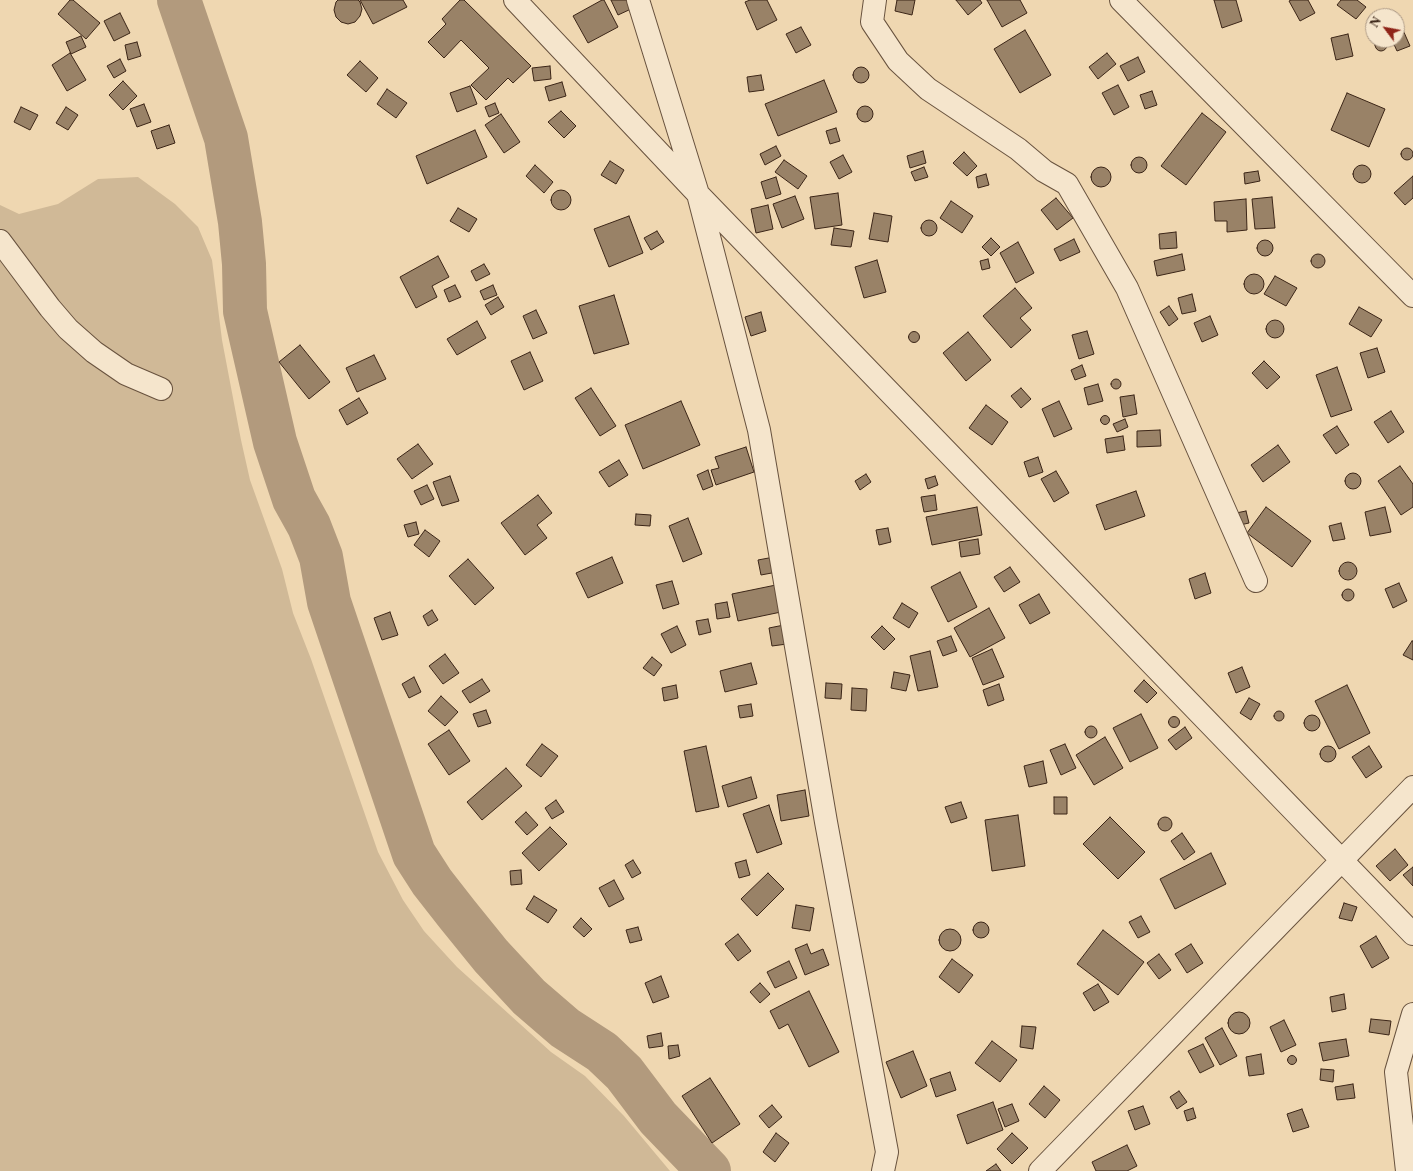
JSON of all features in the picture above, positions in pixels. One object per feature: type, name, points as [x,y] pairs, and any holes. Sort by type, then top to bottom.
[{"type":"street","points":[[515,0],[698,194],[1413,934]]},
{"type":"street","points":[[638,0],[698,194],[759,430],[826,822],[887,1152],[883,1171]]},
{"type":"street","points":[[875,0],[872,22],[898,61],[928,89],[1018,149],[1044,170],[1067,184],[1128,288],[1256,581]]},
{"type":"street","points":[[1121,0],[1413,296]]},
{"type":"street","points":[[0,241],[68,330],[94,352],[126,374],[161,389]]},
{"type":"street","points":[[1040,1171],[1413,787]]},
{"type":"street","points":[[1407,1171],[1396,1072],[1413,1014]]},
{"type":"shaded area","points":[[138,177],[175,204],[198,227],[212,260],[222,340],[250,480],[282,569],[293,613],[311,659],[378,852],[403,900],[424,931],[457,967],[551,1052],[585,1076],[624,1116],[670,1171],[0,1171],[0,205],[19,214],[58,204],[98,179]]},
{"type":"building","points":[[70,0],[73,0],[100,23],[86,39],[58,14]]},
{"type":"building","points":[[338,0],[358,0],[360,2],[362,9],[360,16],[355,22],[348,24],[341,22],[336,17],[334,10]]},
{"type":"building","points":[[360,0],[403,0],[407,7],[373,24]]},
{"type":"building","points":[[460,0],[464,0],[531,66],[513,83],[508,78],[486,100],[471,85],[489,68],[461,40],[444,58],[428,42],[446,24],[442,19]]},
{"type":"building","points":[[604,0],[618,27],[588,43],[573,16]]},
{"type":"building","points":[[611,0],[627,0],[631,9],[618,15]]},
{"type":"building","points":[[750,0],[767,0],[777,20],[757,30],[745,2]]},
{"type":"building","points":[[897,0],[915,0],[912,15],[895,11]]},
{"type":"building","points":[[956,0],[980,0],[982,3],[968,15]]},
{"type":"building","points":[[987,0],[1020,0],[1027,13],[1002,27]]},
{"type":"building","points":[[1214,0],[1236,0],[1242,21],[1222,28]]},
{"type":"building","points":[[1308,0],[1315,13],[1300,21],[1289,1]]},
{"type":"building","points":[[1341,0],[1357,0],[1366,7],[1356,19],[1337,5]]},
{"type":"building","points":[[120,13],[130,33],[114,41],[104,21]]},
{"type":"building","points":[[801,27],[811,45],[796,53],[786,34]]},
{"type":"building","points":[[1025,30],[1051,75],[1020,93],[994,49]]},
{"type":"building","points":[[1348,34],[1353,56],[1336,60],[1331,38]]},
{"type":"building","points":[[1405,35],[1410,46],[1405,48]]},
{"type":"building","points":[[81,36],[86,47],[71,54],[66,42]]},
{"type":"building","points":[[137,42],[141,56],[128,60],[125,45]]},
{"type":"building","points":[[1376,48],[1386,48],[1381,51]]},
{"type":"building","points":[[1396,48],[1405,48],[1397,51]]},
{"type":"building","points":[[70,53],[86,80],[67,91],[52,65]]},
{"type":"building","points":[[1107,53],[1116,64],[1098,79],[1089,67]]},
{"type":"building","points":[[1138,57],[1145,72],[1128,81],[1120,66]]},
{"type":"building","points":[[120,59],[126,71],[114,78],[107,66]]},
{"type":"building","points":[[360,61],[378,78],[366,92],[347,75]]},
{"type":"building","points":[[550,66],[551,79],[534,81],[532,68]]},
{"type":"building","points":[[858,67],[864,67],[869,72],[867,81],[864,83],[858,83],[853,78],[853,72]]},
{"type":"building","points":[[761,75],[764,90],[749,92],[747,77]]},
{"type":"building","points":[[824,80],[837,112],[778,136],[765,104]]},
{"type":"building","points":[[123,81],[137,96],[123,110],[109,95]]},
{"type":"building","points":[[562,82],[566,96],[549,101],[545,87]]},
{"type":"building","points":[[1118,85],[1129,107],[1114,115],[1102,93]]},
{"type":"building","points":[[470,86],[477,104],[457,112],[450,93]]},
{"type":"building","points":[[387,89],[407,103],[396,118],[377,104]]},
{"type":"building","points":[[1152,91],[1157,105],[1145,109],[1140,95]]},
{"type":"building","points":[[1347,93],[1385,109],[1369,147],[1331,130]]},
{"type":"building","points":[[495,103],[499,113],[489,117],[485,107]]},
{"type":"building","points":[[144,104],[151,122],[137,127],[130,109]]},
{"type":"building","points":[[865,106],[872,111],[873,114],[868,121],[865,122],[858,117],[857,114],[862,107]]},
{"type":"building","points":[[21,107],[38,115],[30,130],[14,122]]},
{"type":"building","points":[[66,107],[78,115],[68,130],[56,123]]},
{"type":"building","points":[[561,111],[576,126],[564,138],[548,122]]},
{"type":"building","points":[[1202,113],[1226,132],[1186,185],[1161,166]]},
{"type":"building","points":[[501,114],[520,142],[504,153],[485,125]]},
{"type":"building","points":[[169,125],[175,143],[157,149],[151,131]]},
{"type":"building","points":[[836,128],[840,141],[830,144],[826,131]]},
{"type":"building","points":[[475,130],[487,157],[427,184],[416,156]]},
{"type":"building","points":[[776,146],[781,156],[765,165],[760,154]]},
{"type":"building","points":[[1405,148],[1409,148],[1413,154],[1409,160],[1405,160],[1401,156],[1401,152]]},
{"type":"building","points":[[923,151],[926,163],[910,168],[907,156]]},
{"type":"building","points":[[964,152],[977,166],[967,176],[953,163]]},
{"type":"building","points":[[843,155],[852,172],[839,179],[830,162]]},
{"type":"building","points":[[1136,157],[1142,157],[1147,162],[1145,171],[1142,173],[1136,173],[1131,168],[1131,162]]},
{"type":"building","points":[[784,160],[807,176],[798,189],[775,172]]},
{"type":"building","points":[[610,161],[624,170],[616,184],[601,175]]},
{"type":"building","points":[[535,165],[553,182],[544,193],[526,176]]},
{"type":"building","points":[[1362,165],[1368,168],[1371,174],[1368,180],[1362,183],[1356,180],[1353,174],[1356,168]]},
{"type":"building","points":[[924,167],[928,177],[915,181],[911,172]]},
{"type":"building","points":[[1101,167],[1108,170],[1111,177],[1108,184],[1101,187],[1094,184],[1091,177],[1094,170]]},
{"type":"building","points":[[1258,171],[1260,181],[1245,184],[1244,173]]},
{"type":"building","points":[[986,174],[989,185],[978,188],[976,177]]},
{"type":"building","points":[[1413,176],[1413,198],[1405,205],[1394,193]]},
{"type":"building","points":[[776,177],[781,194],[766,199],[761,182]]},
{"type":"building","points":[[561,190],[568,193],[571,200],[568,207],[561,210],[554,207],[551,200],[554,193]]},
{"type":"building","points":[[838,193],[842,225],[815,229],[810,197]]},
{"type":"building","points":[[795,196],[804,219],[782,228],[773,204]]},
{"type":"building","points":[[1272,197],[1275,228],[1255,229],[1252,199]]},
{"type":"building","points":[[1056,198],[1073,218],[1057,230],[1041,210]]},
{"type":"building","points":[[1246,199],[1247,230],[1227,232],[1227,221],[1215,221],[1214,202]]},
{"type":"building","points":[[951,201],[973,216],[962,233],[940,218]]},
{"type":"building","points":[[768,205],[773,229],[756,233],[751,209]]},
{"type":"building","points":[[458,208],[477,219],[469,232],[450,221]]},
{"type":"building","points":[[874,213],[892,216],[888,242],[869,239]]},
{"type":"building","points":[[629,216],[643,253],[609,267],[594,229]]},
{"type":"building","points":[[926,220],[932,220],[937,225],[935,234],[932,236],[926,236],[921,231],[921,225]]},
{"type":"building","points":[[834,228],[854,231],[851,247],[831,245]]},
{"type":"building","points":[[657,231],[664,242],[651,250],[644,238]]},
{"type":"building","points":[[1176,232],[1177,248],[1160,249],[1159,234]]},
{"type":"building","points":[[991,238],[1000,247],[991,256],[982,247]]},
{"type":"building","points":[[1074,239],[1080,252],[1060,261],[1054,249]]},
{"type":"building","points":[[1262,240],[1268,240],[1273,245],[1271,254],[1268,256],[1262,256],[1257,251],[1257,245]]},
{"type":"building","points":[[1018,242],[1034,273],[1016,283],[1000,253]]},
{"type":"building","points":[[1182,254],[1185,270],[1157,276],[1154,261]]},
{"type":"building","points":[[1315,254],[1321,254],[1325,258],[1325,264],[1321,268],[1315,268],[1311,264],[1311,258]]},
{"type":"building","points":[[438,256],[449,277],[432,286],[437,297],[416,308],[400,277]]},
{"type":"building","points":[[988,259],[990,268],[982,270],[980,261]]},
{"type":"building","points":[[877,260],[886,292],[864,298],[855,267]]},
{"type":"building","points":[[484,264],[490,274],[476,281],[471,271]]},
{"type":"building","points":[[1254,274],[1261,277],[1264,284],[1261,291],[1254,294],[1247,291],[1244,284],[1247,277]]},
{"type":"building","points":[[1275,276],[1297,288],[1286,306],[1264,294]]},
{"type":"building","points":[[455,285],[461,297],[449,302],[444,290]]},
{"type":"building","points":[[493,285],[497,295],[484,300],[480,291]]},
{"type":"building","points":[[1015,288],[1032,308],[1020,318],[1031,330],[1011,348],[983,316]]},
{"type":"building","points":[[1192,294],[1196,311],[1182,314],[1178,298]]},
{"type":"building","points":[[614,295],[629,344],[594,354],[579,306]]},
{"type":"building","points":[[498,297],[504,307],[491,315],[485,305]]},
{"type":"building","points":[[1169,306],[1178,319],[1169,326],[1160,312]]},
{"type":"building","points":[[1359,307],[1382,320],[1371,337],[1349,324]]},
{"type":"building","points":[[536,310],[547,333],[533,339],[523,316]]},
{"type":"building","points":[[761,312],[766,331],[751,336],[745,317]]},
{"type":"building","points":[[1210,316],[1218,335],[1202,342],[1194,323]]},
{"type":"building","points":[[1271,320],[1279,320],[1284,325],[1282,336],[1279,338],[1271,338],[1266,333],[1266,325]]},
{"type":"building","points":[[477,321],[486,338],[457,355],[447,339]]},
{"type":"building","points":[[914,331],[918,333],[920,337],[918,341],[914,343],[910,341],[908,337],[910,333]]},
{"type":"building","points":[[1087,331],[1094,354],[1079,359],[1072,335]]},
{"type":"building","points":[[968,332],[991,360],[966,381],[943,353]]},
{"type":"building","points":[[300,345],[330,382],[309,399],[279,362]]},
{"type":"building","points":[[1377,348],[1385,372],[1368,378],[1360,353]]},
{"type":"building","points":[[530,352],[543,381],[524,390],[511,361]]},
{"type":"building","points":[[374,355],[386,379],[357,392],[346,368]]},
{"type":"building","points":[[1264,361],[1280,377],[1267,389],[1252,373]]},
{"type":"building","points":[[1082,365],[1086,376],[1075,380],[1071,370]]},
{"type":"building","points":[[1337,367],[1352,410],[1331,417],[1316,375]]},
{"type":"building","points":[[1114,379],[1118,379],[1120,380],[1120,388],[1114,389],[1111,386],[1111,382]]},
{"type":"building","points":[[1098,384],[1103,401],[1088,405],[1084,388]]},
{"type":"building","points":[[591,388],[616,426],[600,436],[575,398]]},
{"type":"building","points":[[1021,388],[1031,399],[1021,408],[1011,396]]},
{"type":"building","points":[[1134,395],[1137,414],[1123,417],[1120,397]]},
{"type":"building","points":[[359,398],[368,413],[347,425],[339,410]]},
{"type":"building","points":[[681,401],[700,445],[643,469],[625,425]]},
{"type":"building","points":[[1059,401],[1072,429],[1054,437],[1042,409]]},
{"type":"building","points":[[986,405],[1008,422],[992,445],[969,428]]},
{"type":"building","points":[[1391,411],[1404,432],[1388,443],[1374,422]]},
{"type":"building","points":[[1105,415],[1110,420],[1105,425],[1100,420]]},
{"type":"building","points":[[1125,419],[1128,427],[1117,432],[1113,424]]},
{"type":"building","points":[[1337,426],[1349,445],[1336,454],[1323,435]]},
{"type":"building","points":[[1160,430],[1161,446],[1137,447],[1137,431]]},
{"type":"building","points":[[1123,436],[1125,450],[1107,453],[1105,439]]},
{"type":"building","points":[[418,444],[433,464],[412,479],[397,459]]},
{"type":"building","points":[[1278,445],[1290,462],[1263,482],[1251,465]]},
{"type":"building","points":[[746,447],[754,472],[716,485],[711,470],[719,468],[715,457]]},
{"type":"building","points":[[1038,457],[1043,472],[1029,477],[1024,462]]},
{"type":"building","points":[[619,460],[628,475],[609,487],[599,472]]},
{"type":"building","points":[[1400,466],[1413,484],[1413,507],[1401,515],[1378,481]]},
{"type":"building","points":[[708,470],[713,486],[703,490],[697,475]]},
{"type":"building","points":[[1056,471],[1069,493],[1054,502],[1041,479]]},
{"type":"building","points":[[1350,473],[1356,473],[1361,478],[1359,487],[1356,489],[1350,489],[1345,484],[1345,478]]},
{"type":"building","points":[[866,474],[871,482],[860,490],[855,481]]},
{"type":"building","points":[[450,476],[459,501],[442,506],[433,482]]},
{"type":"building","points":[[935,476],[938,485],[928,489],[925,479]]},
{"type":"building","points":[[427,485],[434,499],[421,505],[414,491]]},
{"type":"building","points":[[1136,491],[1145,516],[1105,530],[1096,505]]},
{"type":"building","points":[[538,495],[552,513],[537,525],[547,538],[525,555],[501,523]]},
{"type":"building","points":[[935,495],[937,510],[924,512],[921,497]]},
{"type":"building","points":[[977,507],[982,535],[932,545],[926,517]]},
{"type":"building","points":[[1266,507],[1311,541],[1292,567],[1247,533]]},
{"type":"building","points":[[1385,507],[1391,532],[1370,536],[1365,512]]},
{"type":"building","points":[[1246,511],[1249,523],[1240,525],[1236,513]]},
{"type":"building","points":[[636,514],[651,515],[650,526],[635,525]]},
{"type":"building","points":[[688,518],[702,554],[683,562],[669,526]]},
{"type":"building","points":[[416,522],[419,534],[408,537],[404,525]]},
{"type":"building","points":[[1341,523],[1345,539],[1333,541],[1329,526]]},
{"type":"building","points":[[888,528],[891,542],[879,545],[876,530]]},
{"type":"building","points":[[425,530],[440,541],[429,557],[414,545]]},
{"type":"building","points":[[978,539],[980,554],[961,557],[959,542]]},
{"type":"building","points":[[612,557],[623,583],[588,598],[576,573]]},
{"type":"building","points":[[774,557],[777,572],[761,575],[758,560]]},
{"type":"building","points":[[468,559],[494,588],[475,605],[449,576]]},
{"type":"building","points":[[1348,562],[1354,565],[1357,571],[1354,577],[1348,580],[1342,577],[1339,571],[1342,565]]},
{"type":"building","points":[[1010,567],[1020,582],[1004,592],[994,577]]},
{"type":"building","points":[[960,572],[977,607],[948,622],[931,587]]},
{"type":"building","points":[[1205,573],[1211,593],[1195,599],[1189,579]]},
{"type":"building","points":[[672,581],[679,604],[663,609],[656,585]]},
{"type":"building","points":[[1399,583],[1407,601],[1393,608],[1385,589]]},
{"type":"building","points":[[776,585],[781,612],[738,621],[732,594]]},
{"type":"building","points":[[1350,589],[1353,590],[1353,600],[1346,601],[1343,600],[1342,593],[1343,590]]},
{"type":"building","points":[[1039,594],[1050,613],[1030,624],[1019,605]]},
{"type":"building","points":[[727,602],[730,617],[717,619],[715,604]]},
{"type":"building","points":[[902,603],[918,613],[909,628],[893,618]]},
{"type":"building","points":[[989,608],[1005,638],[970,657],[954,628]]},
{"type":"building","points":[[432,610],[438,620],[428,626],[423,616]]},
{"type":"building","points":[[390,612],[398,635],[382,640],[374,618]]},
{"type":"building","points":[[708,619],[711,632],[699,635],[696,621]]},
{"type":"building","points":[[784,625],[787,644],[772,646],[769,628]]},
{"type":"building","points":[[677,626],[686,645],[671,653],[661,634]]},
{"type":"building","points":[[882,626],[895,639],[884,650],[871,637]]},
{"type":"building","points":[[951,636],[957,651],[943,656],[937,641]]},
{"type":"building","points":[[1413,641],[1413,660],[1403,655]]},
{"type":"building","points":[[992,649],[1004,677],[983,685],[972,658]]},
{"type":"building","points":[[930,651],[938,687],[918,691],[910,656]]},
{"type":"building","points":[[445,654],[459,673],[443,684],[429,666]]},
{"type":"building","points":[[652,657],[662,665],[654,676],[643,668]]},
{"type":"building","points":[[751,663],[757,684],[725,692],[720,671]]},
{"type":"building","points":[[1242,667],[1250,687],[1236,693],[1228,673]]},
{"type":"building","points":[[894,672],[910,675],[906,691],[891,688]]},
{"type":"building","points":[[414,677],[421,692],[409,698],[402,684]]},
{"type":"building","points":[[482,679],[490,691],[470,703],[462,691]]},
{"type":"building","points":[[1144,680],[1157,693],[1147,703],[1134,691]]},
{"type":"building","points":[[826,683],[842,684],[841,699],[825,698]]},
{"type":"building","points":[[999,684],[1004,700],[988,706],[983,690]]},
{"type":"building","points":[[676,685],[678,698],[664,701],[662,688]]},
{"type":"building","points":[[1347,685],[1370,733],[1339,749],[1315,701]]},
{"type":"building","points":[[852,688],[867,689],[866,711],[851,710]]},
{"type":"building","points":[[441,696],[458,712],[445,726],[428,711]]},
{"type":"building","points":[[1249,698],[1260,704],[1251,720],[1240,713]]},
{"type":"building","points":[[751,704],[753,716],[740,718],[738,706]]},
{"type":"building","points":[[486,710],[491,723],[478,727],[473,714]]},
{"type":"building","points":[[1277,711],[1281,711],[1284,716],[1281,721],[1277,721],[1274,718],[1274,714]]},
{"type":"building","points":[[1141,714],[1158,748],[1130,762],[1113,728]]},
{"type":"building","points":[[1312,715],[1318,717],[1320,723],[1318,729],[1312,731],[1306,729],[1304,723],[1306,717]]},
{"type":"building","points":[[1174,716],[1178,718],[1180,722],[1178,726],[1174,728],[1170,726],[1168,722],[1170,718]]},
{"type":"building","points":[[1089,726],[1093,726],[1097,732],[1093,738],[1089,738],[1085,734],[1085,730]]},
{"type":"building","points":[[1185,727],[1192,738],[1176,750],[1168,740]]},
{"type":"building","points":[[449,730],[470,761],[449,775],[428,744]]},
{"type":"building","points":[[1105,737],[1123,768],[1094,785],[1076,755]]},
{"type":"building","points":[[542,744],[558,756],[541,777],[526,765]]},
{"type":"building","points":[[1065,744],[1076,768],[1061,775],[1050,750]]},
{"type":"building","points":[[706,746],[719,807],[696,812],[684,751]]},
{"type":"building","points":[[1328,746],[1334,748],[1336,754],[1334,760],[1328,762],[1322,760],[1320,754],[1322,748]]},
{"type":"building","points":[[1369,746],[1382,767],[1366,778],[1352,757]]},
{"type":"building","points":[[1043,761],[1047,783],[1029,787],[1024,766]]},
{"type":"building","points":[[506,768],[522,786],[482,820],[467,802]]},
{"type":"building","points":[[751,777],[757,798],[728,807],[722,786]]},
{"type":"building","points":[[805,790],[809,816],[781,821],[777,795]]},
{"type":"building","points":[[1054,797],[1067,797],[1067,814],[1054,814]]},
{"type":"building","points":[[556,800],[564,812],[552,819],[545,808]]},
{"type":"building","points":[[961,802],[967,818],[951,823],[945,807]]},
{"type":"building","points":[[769,805],[782,844],[757,853],[743,814]]},
{"type":"building","points":[[526,812],[538,825],[527,835],[515,822]]},
{"type":"building","points":[[1018,815],[1025,866],[992,871],[985,820]]},
{"type":"building","points":[[1110,817],[1145,852],[1118,879],[1083,844]]},
{"type":"building","points":[[1162,817],[1168,817],[1172,821],[1172,827],[1168,831],[1162,831],[1158,827],[1158,821]]},
{"type":"building","points":[[550,827],[567,844],[539,871],[522,853]]},
{"type":"building","points":[[1182,833],[1195,852],[1184,860],[1171,841]]},
{"type":"building","points":[[1395,849],[1408,865],[1390,881],[1376,866]]},
{"type":"building","points":[[1211,853],[1226,884],[1175,909],[1160,879]]},
{"type":"building","points":[[633,860],[641,873],[632,878],[625,865]]},
{"type":"building","points":[[746,860],[750,875],[739,878],[735,863]]},
{"type":"building","points":[[1413,867],[1413,886],[1403,875]]},
{"type":"building","points":[[521,870],[522,884],[511,885],[510,871]]},
{"type":"building","points":[[768,873],[784,889],[757,916],[741,899]]},
{"type":"building","points":[[614,880],[624,899],[609,907],[599,888]]},
{"type":"building","points":[[534,896],[557,910],[548,923],[526,909]]},
{"type":"building","points":[[1344,903],[1357,907],[1352,921],[1339,918]]},
{"type":"building","points":[[796,905],[814,908],[810,931],[792,928]]},
{"type":"building","points":[[1141,916],[1150,932],[1138,938],[1129,922]]},
{"type":"building","points":[[581,918],[592,929],[584,937],[573,927]]},
{"type":"building","points":[[981,922],[987,924],[989,930],[987,936],[981,938],[975,936],[973,930],[975,924]]},
{"type":"building","points":[[638,927],[642,940],[630,943],[626,930]]},
{"type":"building","points":[[950,929],[958,932],[961,940],[958,948],[950,951],[942,948],[939,940],[942,932]]},
{"type":"building","points":[[1103,930],[1144,962],[1118,995],[1077,964]]},
{"type":"building","points":[[738,934],[751,951],[738,961],[725,944]]},
{"type":"building","points":[[1376,936],[1389,958],[1372,968],[1360,946]]},
{"type":"building","points":[[807,944],[811,954],[823,949],[829,965],[805,975],[795,949]]},
{"type":"building","points":[[1191,944],[1203,963],[1187,973],[1175,954]]},
{"type":"building","points":[[1159,954],[1171,970],[1159,979],[1147,963]]},
{"type":"building","points":[[952,959],[973,975],[959,993],[939,977]]},
{"type":"building","points":[[789,961],[797,978],[775,988],[767,972]]},
{"type":"building","points":[[661,976],[669,997],[653,1003],[645,983]]},
{"type":"building","points":[[760,983],[770,994],[760,1003],[750,992]]},
{"type":"building","points":[[1098,984],[1109,1002],[1094,1011],[1083,993]]},
{"type":"building","points":[[809,991],[839,1052],[809,1067],[788,1024],[779,1029],[770,1011]]},
{"type":"building","points":[[1344,994],[1346,1009],[1332,1012],[1330,997]]},
{"type":"building","points":[[1239,1012],[1243,1013],[1249,1019],[1249,1027],[1243,1033],[1239,1034],[1235,1033],[1229,1027],[1228,1023],[1229,1019],[1235,1013]]},
{"type":"building","points":[[1371,1019],[1391,1021],[1389,1035],[1369,1032]]},
{"type":"building","points":[[1284,1020],[1296,1045],[1281,1052],[1270,1027]]},
{"type":"building","points":[[1022,1026],[1036,1027],[1033,1049],[1020,1047]]},
{"type":"building","points":[[1222,1028],[1237,1056],[1220,1065],[1205,1038]]},
{"type":"building","points":[[661,1033],[663,1046],[649,1048],[647,1036]]},
{"type":"building","points":[[1346,1039],[1349,1056],[1323,1061],[1319,1043]]},
{"type":"building","points":[[992,1041],[1017,1060],[1000,1082],[975,1063]]},
{"type":"building","points":[[1203,1044],[1214,1066],[1200,1073],[1188,1051]]},
{"type":"building","points":[[678,1045],[680,1056],[669,1059],[668,1046]]},
{"type":"building","points":[[913,1051],[927,1086],[901,1098],[886,1062]]},
{"type":"building","points":[[1261,1054],[1264,1074],[1249,1076],[1246,1057]]},
{"type":"building","points":[[1292,1055],[1297,1060],[1292,1065],[1287,1060]]},
{"type":"building","points":[[1321,1069],[1334,1070],[1333,1082],[1320,1080]]},
{"type":"building","points":[[950,1072],[956,1090],[936,1097],[930,1079]]},
{"type":"building","points":[[710,1078],[740,1124],[712,1143],[682,1096]]},
{"type":"building","points":[[1353,1084],[1355,1098],[1337,1100],[1335,1087]]},
{"type":"building","points":[[1044,1086],[1060,1100],[1045,1118],[1029,1104]]},
{"type":"building","points":[[1179,1091],[1187,1102],[1177,1109],[1170,1097]]},
{"type":"building","points":[[993,1102],[1003,1130],[967,1144],[957,1115]]},
{"type":"building","points":[[1012,1104],[1019,1121],[1005,1127],[998,1109]]},
{"type":"building","points":[[772,1105],[782,1117],[769,1128],[759,1116]]},
{"type":"building","points":[[1143,1106],[1150,1124],[1135,1130],[1128,1111]]},
{"type":"building","points":[[1193,1108],[1196,1118],[1187,1121],[1184,1111]]},
{"type":"building","points":[[1302,1109],[1309,1127],[1293,1132],[1287,1114]]},
{"type":"building","points":[[776,1133],[789,1143],[775,1162],[763,1152]]},
{"type":"building","points":[[1012,1133],[1028,1148],[1012,1164],[997,1149]]},
{"type":"building","points":[[1127,1145],[1137,1166],[1127,1171],[1096,1171],[1092,1162]]},
{"type":"building","points":[[996,1164],[1001,1171],[986,1171]]},
{"type":"waterway","points":[[179,0],[226,138],[240,222],[244,264],[245,311],[275,442],[294,499],[309,526],[321,557],[329,602],[414,854],[432,882],[457,914],[491,956],[529,997],[565,1028],[602,1052],[624,1073],[658,1118],[709,1171]]}]
